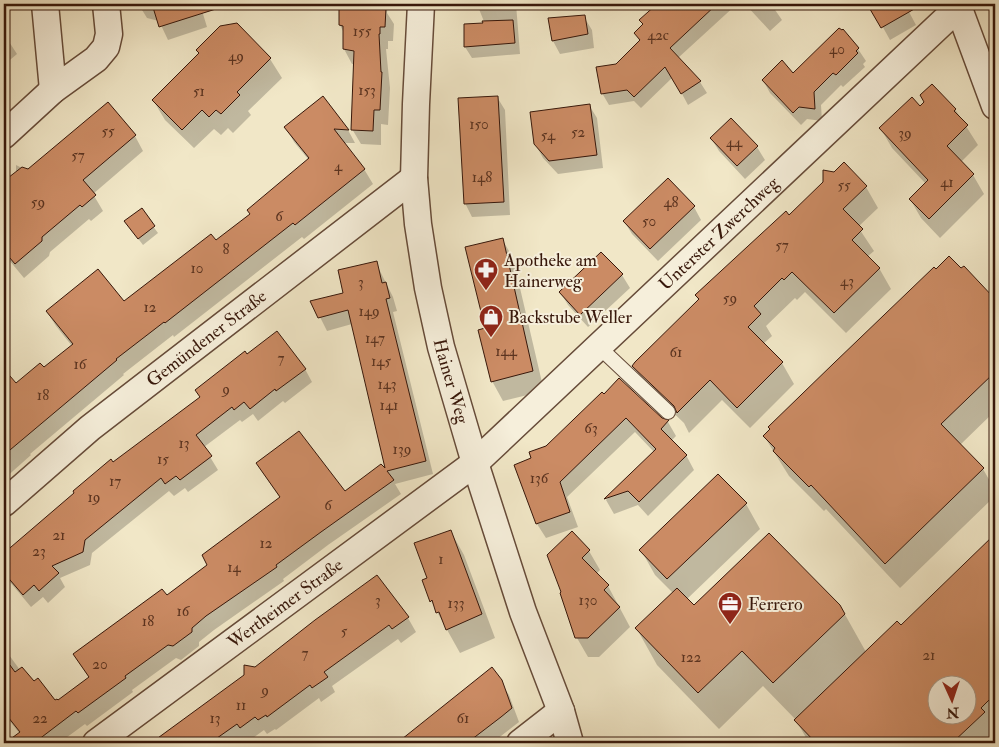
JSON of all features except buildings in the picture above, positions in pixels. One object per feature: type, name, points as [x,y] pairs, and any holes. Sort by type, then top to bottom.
[{"type":"street","points":[[45,4],[53,90]]},
{"type":"street","points":[[4,135],[53,90],[96,59],[106,47],[109,34],[106,4]]},
{"type":"street","name":"Hainer Weg","points":[[421,4],[414,178],[418,224],[428,288],[441,346],[475,463],[523,612],[561,711],[570,743]]},
{"type":"street","points":[[960,5],[995,106]]},
{"type":"street","name":"Unterster Zwerchweg","points":[[475,463],[960,5]]},
{"type":"street","name":"Gemündener Straße","points":[[4,503],[90,428],[414,178]]},
{"type":"street","name":"Wertheimer Straße","points":[[96,743],[475,463]]},
{"type":"street","points":[[520,743],[561,711]]},
{"type":"lane","points":[[599,347],[668,412]]},
{"type":"place","name":"Apotheke am Hainerweg","points":[[486,291]]},
{"type":"place","name":"Backstube Weller","points":[[491,338]]},
{"type":"place","name":"Ferrero","points":[[730,625]]}]
